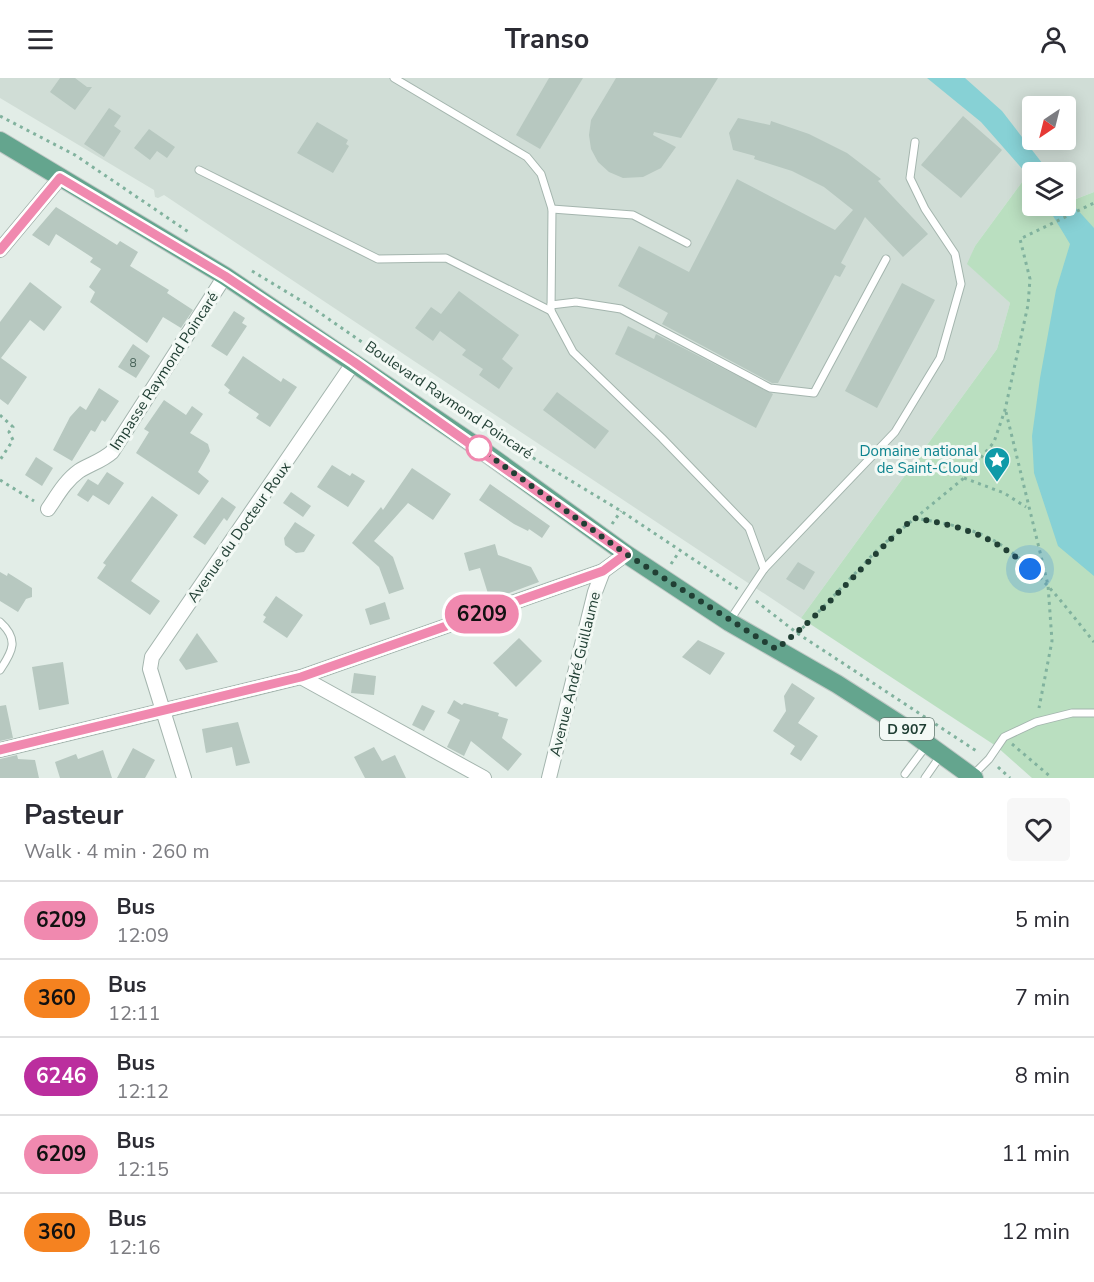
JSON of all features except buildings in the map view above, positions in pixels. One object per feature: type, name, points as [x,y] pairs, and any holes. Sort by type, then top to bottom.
[{"type":"main road","name":"Boulevard Raymond Poincaré","points":[[0,141],[225,276],[354,362],[626,554],[729,622],[837,684],[973,777]]},
{"type":"street","points":[[0,250],[60,178]]},
{"type":"street","name":"Impasse Raymond Poincaré","points":[[48,509],[62,488],[78,472],[102,460],[112,452],[225,276]]},
{"type":"street","name":"Avenue du Docteur Roux","points":[[184,778],[150,669],[152,657],[354,362]]},
{"type":"street","points":[[0,750],[161,709],[301,677],[603,571],[626,554]]},
{"type":"street","name":"Avenue André Guillaume","points":[[549,778],[595,592],[603,571]]},
{"type":"street","points":[[301,677],[484,778]]},
{"type":"lane","points":[[394,78],[527,157],[541,174],[552,209],[551,308],[573,352],[662,438],[749,528],[764,569]]},
{"type":"lane","points":[[729,622],[764,569],[896,432],[940,358],[960,284],[955,254],[925,208],[910,177],[915,142]]},
{"type":"lane","points":[[199,170],[378,259],[446,258],[551,308],[576,302],[621,309],[770,388],[814,393],[886,259]]},
{"type":"lane","points":[[552,209],[633,215],[687,243]]},
{"type":"lane","points":[[0,622],[9,630],[14,642],[0,670]]},
{"type":"lane","points":[[973,777],[1004,737],[1036,722],[1072,713],[1094,713]]},
{"type":"lane","points":[[905,774],[934,749]]},
{"type":"lane","points":[[926,778],[934,749]]},
{"type":"path","points":[[0,116],[75,155],[200,240]]},
{"type":"path","points":[[776,649],[797,633],[880,547],[964,478],[994,442],[1005,410],[1028,305],[1030,279],[1020,239],[1094,203]]},
{"type":"path","name":"Boulevard Raymond Poincaré","points":[[250,270],[310,306],[500,438],[621,511],[679,552],[747,594],[797,633],[989,759],[1010,778]]},
{"type":"path","points":[[1005,410],[1027,508],[1048,585],[1052,640],[1036,722]]},
{"type":"path","points":[[0,415],[13,427],[9,432],[13,440],[0,460]]},
{"type":"path","points":[[964,478],[1004,493],[1027,508]]},
{"type":"path","points":[[0,480],[48,509]]},
{"type":"path","points":[[914,518],[949,524],[986,536],[1013,554],[1048,585],[1094,642]]},
{"type":"path","points":[[1004,737],[1052,778]]},
{"type":"shaded area","points":[[0,78],[1094,78],[1094,192],[1076,199],[1076,162],[1022,162],[1022,182],[975,246],[968,264],[1010,303],[997,349],[801,618],[164,195],[155,197],[154,190],[0,98]]},
{"type":"green space","name":"Domaine national de Saint-Cloud","points":[[1022,182],[1022,216],[1076,216],[1076,199],[1094,192],[1094,778],[1032,778],[996,746],[801,618],[997,349],[1010,303],[967,264],[975,246]]},
{"type":"water","points":[[927,78],[965,78],[1002,111],[1022,137],[1022,150],[1032,150],[1041,162],[1022,162],[1022,169],[981,122]]},
{"type":"water","points":[[1076,208],[1094,228],[1094,576],[1058,546],[1034,473],[1032,436],[1040,378],[1056,290],[1070,244],[1053,216],[1076,216]]},
{"type":"bus line","name":"6209","points":[[0,250],[60,178],[225,276],[482,450],[626,554],[603,571],[301,677],[161,709],[0,750]]},
{"type":"place","name":"Domaine national de Saint-Cloud","points":[[997,483]]},
{"type":"route","points":[[479,448],[626,554],[729,622],[776,649],[808,623],[880,547],[914,518],[949,524],[986,536],[1013,554],[1030,569]]}]
